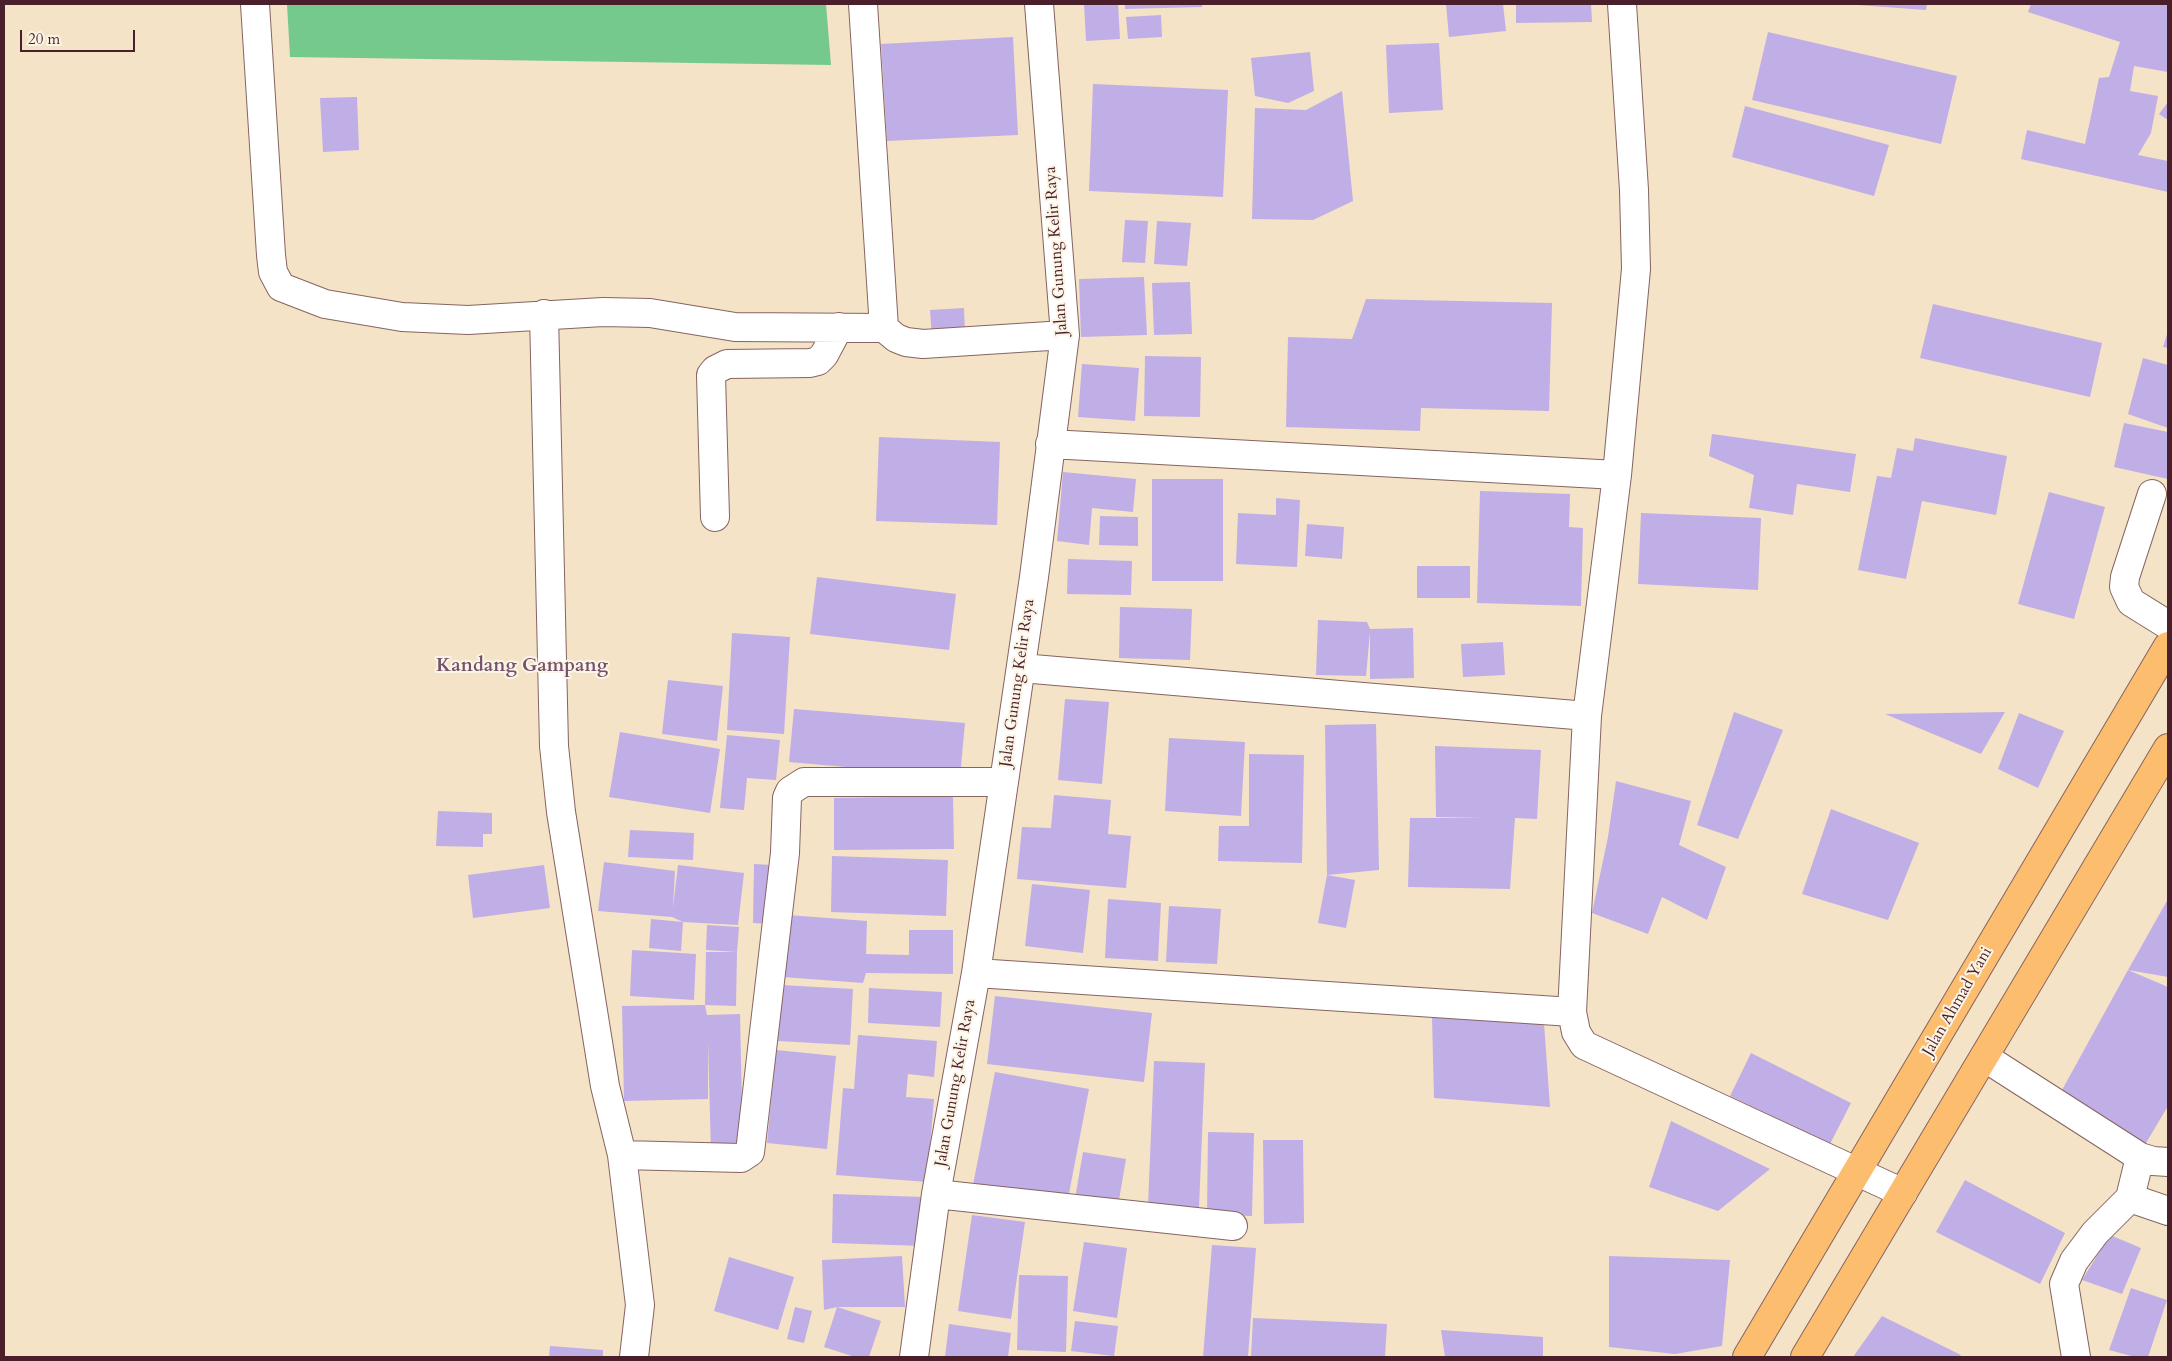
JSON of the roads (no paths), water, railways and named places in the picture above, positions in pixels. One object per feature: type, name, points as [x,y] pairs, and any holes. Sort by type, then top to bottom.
[{"type":"main road","name":"Jalan Ahmad Yani","points":[[1747,1357],[1859,1171],[2168,646]]},
{"type":"main road","points":[[1805,1357],[2168,748]]},
{"type":"street","points":[[255,4],[271,255],[273,272],[281,287],[324,304],[402,317],[468,320],[544,330],[603,312],[650,313],[832,340],[884,328]]},
{"type":"street","points":[[864,4],[884,328],[896,338],[906,342],[924,344],[1063,346]]},
{"type":"street","name":"Jalan Gunung Kelir Raya","points":[[914,1355],[936,1194],[976,972],[1021,668],[1063,346],[1039,4]]},
{"type":"street","points":[[1622,4],[1634,190],[1636,269],[1617,475],[1587,716],[1572,1012],[1576,1032],[1584,1045],[1903,1193]]},
{"type":"street","points":[[544,330],[554,746],[561,812],[606,1086],[622,1155],[640,1305],[636,1350]]},
{"type":"street","points":[[715,517],[711,375],[715,370],[726,364],[810,363],[818,361],[832,340]]},
{"type":"street","points":[[1050,444],[1617,475]]},
{"type":"street","points":[[2152,494],[2125,577],[2124,586],[2131,602],[2168,625]]},
{"type":"street","points":[[1021,668],[1587,716]]},
{"type":"street","points":[[622,1155],[741,1158],[750,1152],[785,853],[787,798],[790,791],[804,782],[1004,782]]},
{"type":"street","points":[[976,972],[1572,1012]]},
{"type":"street","points":[[1984,1057],[2140,1157],[2153,1161],[2168,1162]]},
{"type":"street","points":[[2076,1357],[2064,1284],[2074,1261],[2095,1234],[2130,1198],[2140,1157]]},
{"type":"street","points":[[936,1194],[1233,1226]]},
{"type":"street","points":[[2130,1198],[2168,1211]]},
{"type":"district","name":"Kandang Gampang","points":[[522,667]]}]
